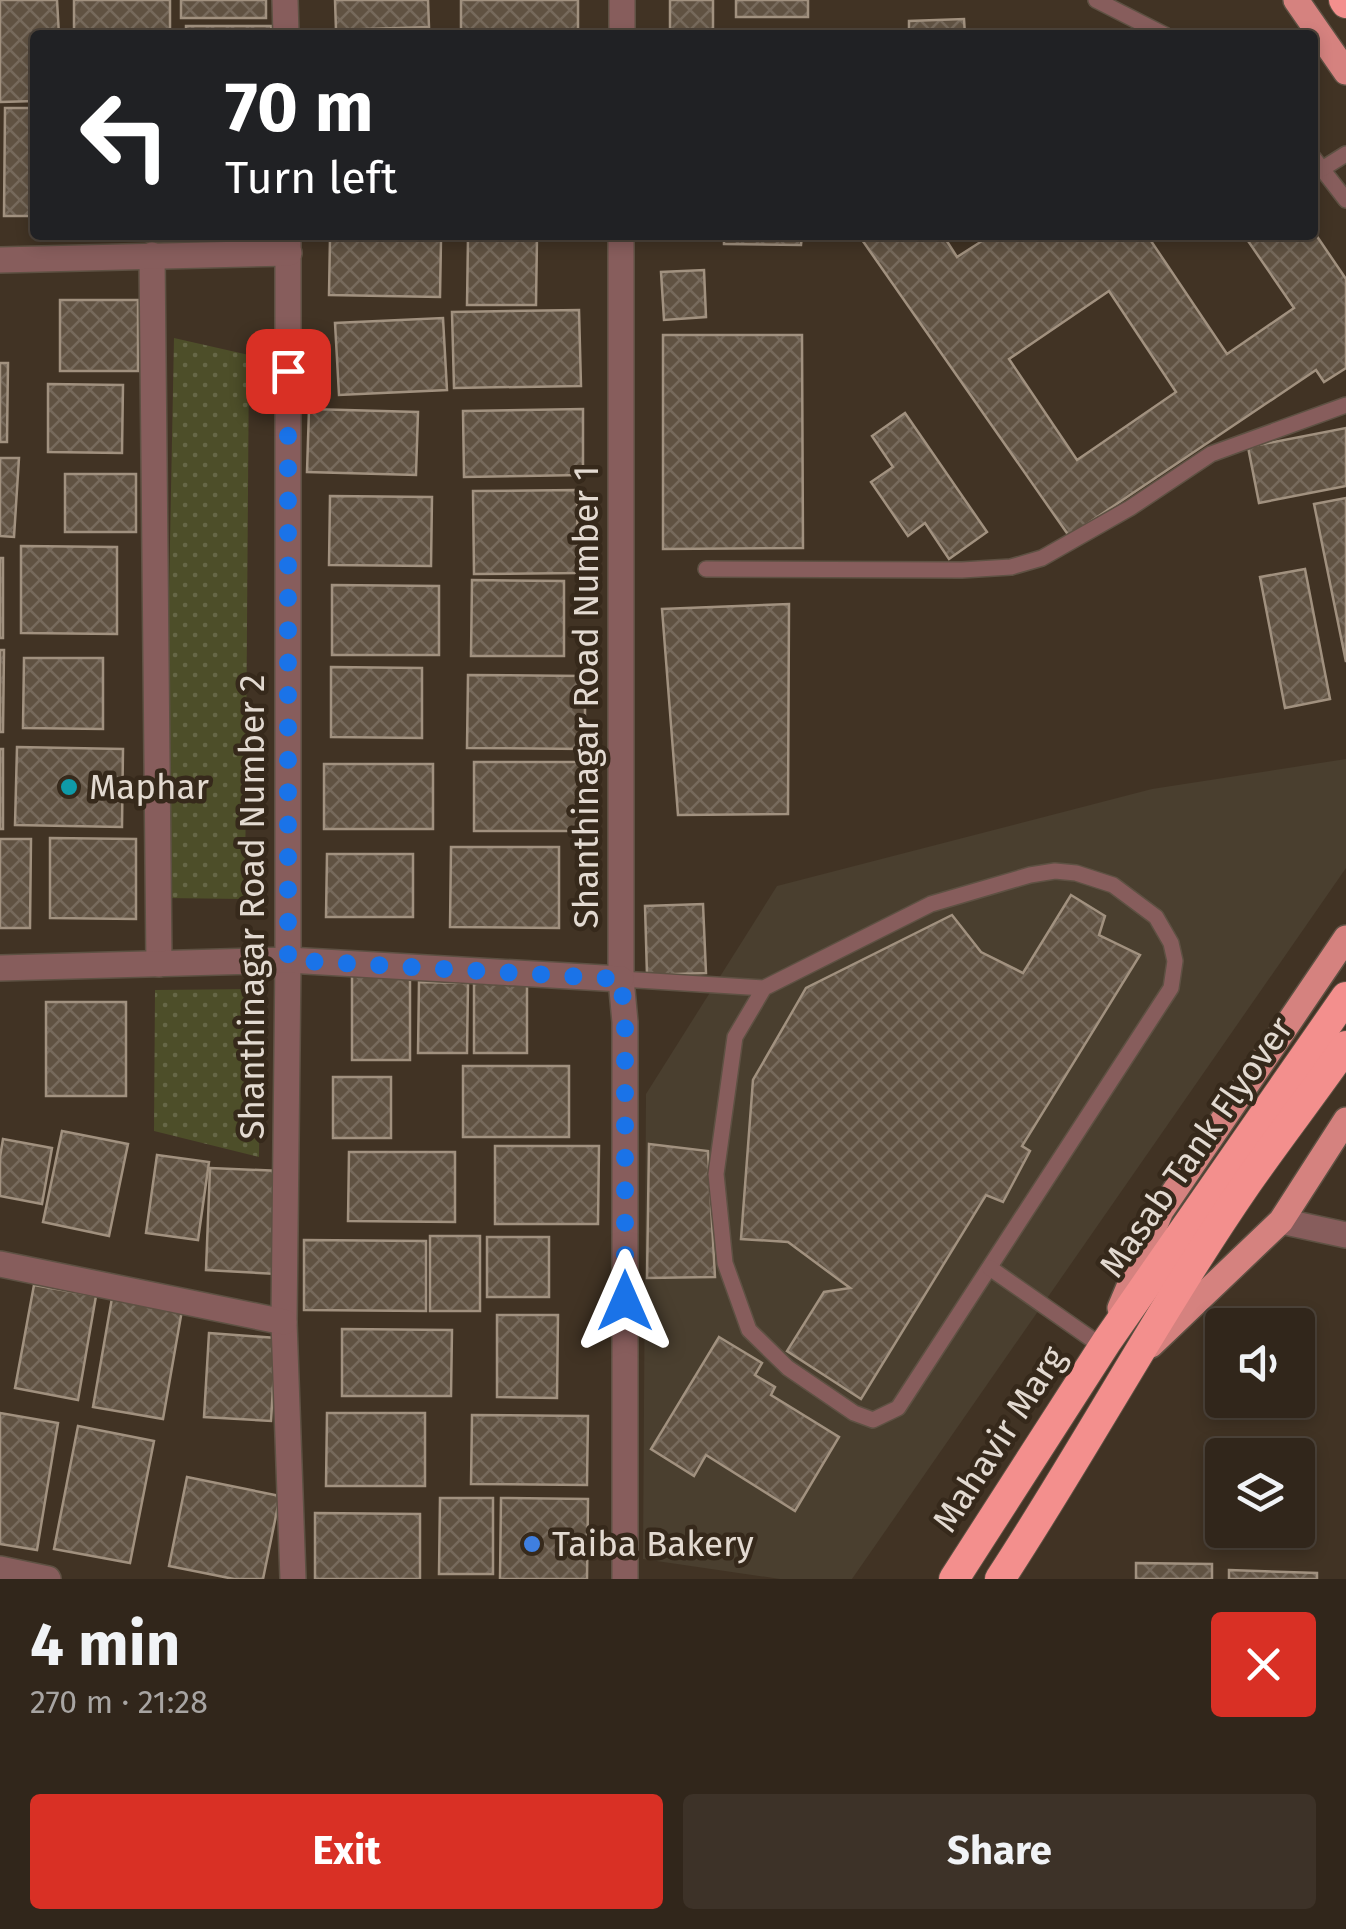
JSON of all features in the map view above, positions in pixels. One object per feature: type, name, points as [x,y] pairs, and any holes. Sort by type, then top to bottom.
[{"type":"highway","name":"Masab Tank Flyover","points":[[1132,1364],[1238,1173],[1346,998]]},
{"type":"highway","name":"Masab Tank Flyover","points":[[1105,1344],[1238,1173],[1346,1046]]},
{"type":"highway","name":"Mahavir Marg","points":[[954,1579],[1105,1344]]},
{"type":"highway","name":"Mahavir Marg","points":[[1000,1579],[1132,1364]]},
{"type":"main road","points":[[1296,0],[1316,30]]},
{"type":"main road","points":[[1321,37],[1346,16]]},
{"type":"main road","points":[[1318,33],[1346,72]]},
{"type":"main road","points":[[1105,1344],[1160,1212],[1346,938]]},
{"type":"main road","points":[[1132,1364],[1281,1221],[1346,1120]]},
{"type":"street","points":[[285,0],[286,30]]},
{"type":"street","points":[[622,0],[622,30]]},
{"type":"street","name":"Shanthinagar Road Number 1","points":[[622,240],[625,1579]]},
{"type":"street","points":[[0,260],[152,255],[289,244]]},
{"type":"street","name":"Shanthinagar Road Number 2","points":[[289,244],[284,1322],[293,1579]]},
{"type":"street","points":[[152,255],[158,964]]},
{"type":"street","points":[[0,968],[288,960],[621,979]]},
{"type":"street","points":[[1281,1221],[1346,1235]]},
{"type":"street","points":[[0,1264],[284,1322]]},
{"type":"street","points":[[0,1568],[48,1579]]},
{"type":"lane","points":[[1096,0],[1155,30]]},
{"type":"lane","points":[[1346,154],[1318,162],[1346,200]]},
{"type":"lane","points":[[706,569],[1011,567],[1042,558],[1130,508],[1211,454],[1346,405]]},
{"type":"lane","points":[[621,979],[764,988],[931,904],[1030,874],[1055,871],[1114,885],[1156,917],[1171,944],[1171,988],[898,1408],[873,1420],[854,1413],[788,1368],[748,1330],[725,1262],[716,1174],[734,1037],[764,988]]},
{"type":"lane","points":[[990,1268],[1105,1344]]},
{"type":"shaded area","points":[[1346,759],[1346,868],[852,1579],[780,1579],[643,1559],[646,1094],[777,886],[1152,789]]},
{"type":"green space","points":[[174,338],[249,355],[245,899],[163,898]]},
{"type":"green space","points":[[261,989],[259,1157],[154,1131],[155,990]]},
{"type":"building","points":[[0,0],[57,0],[59,30],[30,30],[30,101],[0,102]]},
{"type":"building","points":[[74,0],[170,0],[170,30],[74,30]]},
{"type":"building","points":[[181,0],[266,0],[266,18],[181,18]]},
{"type":"building","points":[[335,0],[428,0],[429,27],[336,30]]},
{"type":"building","points":[[461,0],[578,0],[578,30],[461,30]]},
{"type":"building","points":[[670,0],[713,0],[713,30],[670,30]]},
{"type":"building","points":[[736,0],[808,0],[808,17],[736,17]]},
{"type":"building","points":[[964,19],[965,30],[909,30],[909,21]]},
{"type":"building","points":[[186,26],[271,26],[271,30],[186,30]]},
{"type":"building","points":[[5,108],[30,108],[30,216],[4,216]]},
{"type":"building","points":[[1318,238],[1346,279],[1346,368],[1324,382],[1316,370],[1069,536],[862,240],[946,240],[957,257],[981,240],[1150,240],[1227,354],[1294,308],[1247,240]],"holes":[[[1109,291],[1176,392],[1077,460],[1009,359]]]},
{"type":"building","points":[[330,240],[441,240],[440,297],[329,295]]},
{"type":"building","points":[[468,240],[537,240],[536,305],[467,305]]},
{"type":"building","points":[[724,240],[802,240],[801,245],[724,244]]},
{"type":"building","points":[[704,270],[706,317],[664,320],[661,272]]},
{"type":"building","points":[[60,300],[138,300],[138,371],[60,371]]},
{"type":"building","points":[[579,310],[581,386],[454,388],[452,312]]},
{"type":"building","points":[[443,318],[447,390],[339,395],[335,323]]},
{"type":"building","points":[[663,335],[802,335],[803,548],[663,549]]},
{"type":"building","points":[[0,363],[8,363],[7,442],[0,442]]},
{"type":"building","points":[[48,384],[123,385],[122,453],[48,452]]},
{"type":"building","points":[[309,409],[418,412],[416,475],[307,472]]},
{"type":"building","points":[[583,409],[583,475],[464,477],[463,411]]},
{"type":"building","points":[[905,413],[987,532],[949,559],[925,523],[908,536],[871,482],[893,467],[872,436]]},
{"type":"building","points":[[1346,428],[1346,486],[1259,503],[1248,447]]},
{"type":"building","points":[[0,458],[19,458],[14,537],[0,536]]},
{"type":"building","points":[[65,474],[136,474],[136,532],[65,532]]},
{"type":"building","points":[[577,490],[578,573],[474,574],[473,491]]},
{"type":"building","points":[[330,496],[432,497],[431,566],[329,565]]},
{"type":"building","points":[[1346,498],[1346,662],[1314,504]]},
{"type":"building","points":[[21,546],[117,547],[117,634],[21,633]]},
{"type":"building","points":[[3,558],[3,638],[0,638]]},
{"type":"building","points":[[1305,569],[1330,699],[1285,708],[1260,577]]},
{"type":"building","points":[[472,580],[564,581],[564,656],[471,656]]},
{"type":"building","points":[[332,585],[439,586],[439,655],[332,655]]},
{"type":"building","points":[[789,604],[788,814],[678,815],[662,609]]},
{"type":"building","points":[[0,650],[4,650],[3,732],[0,732]]},
{"type":"building","points":[[24,658],[103,658],[103,729],[23,728]]},
{"type":"building","points":[[331,667],[422,668],[422,738],[331,737]]},
{"type":"building","points":[[468,675],[585,676],[585,749],[467,748]]},
{"type":"building","name":"Maphar","points":[[17,747],[123,749],[122,827],[15,825]]},
{"type":"building","points":[[3,749],[3,829],[0,829]]},
{"type":"building","points":[[474,762],[585,762],[585,831],[474,831]]},
{"type":"building","points":[[324,764],[433,764],[433,829],[324,829]]},
{"type":"building","points":[[50,838],[136,839],[136,919],[50,918]]},
{"type":"building","points":[[0,839],[31,839],[30,928],[0,928]]},
{"type":"building","points":[[451,847],[559,847],[559,928],[450,927]]},
{"type":"building","points":[[327,854],[413,854],[413,917],[326,917]]},
{"type":"building","points":[[1071,895],[1105,916],[1099,935],[1140,955],[1022,1146],[1030,1151],[1003,1202],[986,1195],[861,1399],[787,1351],[824,1292],[850,1288],[788,1242],[741,1239],[753,1080],[806,988],[952,915],[981,952],[1023,973]]},
{"type":"building","points":[[703,904],[706,973],[647,975],[645,906]]},
{"type":"building","points":[[352,969],[410,969],[410,1060],[352,1060]]},
{"type":"building","points":[[474,975],[527,975],[527,1053],[474,1053]]},
{"type":"building","points":[[419,982],[468,983],[467,1053],[418,1053]]},
{"type":"building","points":[[46,1002],[126,1002],[126,1096],[46,1096]]},
{"type":"building","points":[[463,1066],[569,1066],[569,1137],[463,1137]]},
{"type":"building","points":[[333,1077],[391,1077],[391,1138],[333,1138]]},
{"type":"building","points":[[62,1131],[128,1144],[109,1236],[43,1222]]},
{"type":"building","points":[[3,1139],[52,1148],[42,1204],[0,1196]]},
{"type":"building","points":[[649,1144],[708,1151],[715,1277],[647,1278]]},
{"type":"building","points":[[495,1146],[599,1146],[598,1224],[495,1224]]},
{"type":"building","points":[[349,1152],[455,1152],[455,1222],[348,1221]]},
{"type":"building","points":[[157,1155],[209,1162],[198,1240],[146,1233]]},
{"type":"building","points":[[210,1168],[281,1171],[276,1274],[206,1270]]},
{"type":"building","points":[[430,1236],[480,1236],[480,1311],[430,1311]]},
{"type":"building","points":[[487,1237],[549,1237],[549,1297],[487,1297]]},
{"type":"building","points":[[304,1240],[426,1241],[426,1311],[304,1310]]},
{"type":"building","points":[[34,1285],[96,1296],[78,1400],[15,1388]]},
{"type":"building","points":[[112,1298],[182,1310],[163,1419],[93,1407]]},
{"type":"building","points":[[497,1315],[558,1315],[557,1398],[497,1397]]},
{"type":"building","points":[[342,1329],[452,1330],[451,1396],[342,1396]]},
{"type":"building","points":[[209,1333],[276,1338],[271,1421],[204,1417]]},
{"type":"building","points":[[719,1337],[762,1363],[755,1375],[775,1387],[771,1395],[839,1437],[795,1511],[706,1455],[694,1476],[651,1449]]},
{"type":"building","points":[[0,1413],[58,1423],[37,1550],[0,1544]]},
{"type":"building","points":[[327,1413],[425,1413],[425,1486],[326,1486]]},
{"type":"building","points":[[472,1415],[588,1416],[587,1485],[471,1484]]},
{"type":"building","points":[[78,1426],[154,1441],[130,1563],[54,1549]]},
{"type":"building","points":[[187,1477],[280,1496],[263,1579],[234,1579],[169,1566]]},
{"type":"building","points":[[440,1498],[493,1498],[493,1574],[439,1574]]},
{"type":"building","points":[[501,1498],[588,1499],[587,1579],[500,1579]]},
{"type":"building","points":[[315,1513],[420,1514],[420,1579],[315,1579]]},
{"type":"building","points":[[1136,1563],[1212,1564],[1212,1579],[1136,1579]]},
{"type":"building","points":[[1229,1570],[1317,1573],[1317,1579],[1229,1579]]},
{"type":"place","name":"Maphar","points":[[69,787]]},
{"type":"place","name":"Taiba Bakery","points":[[532,1544]]},
{"type":"route","points":[[288,371],[288,960],[621,979],[625,1022],[625,1301]]}]
